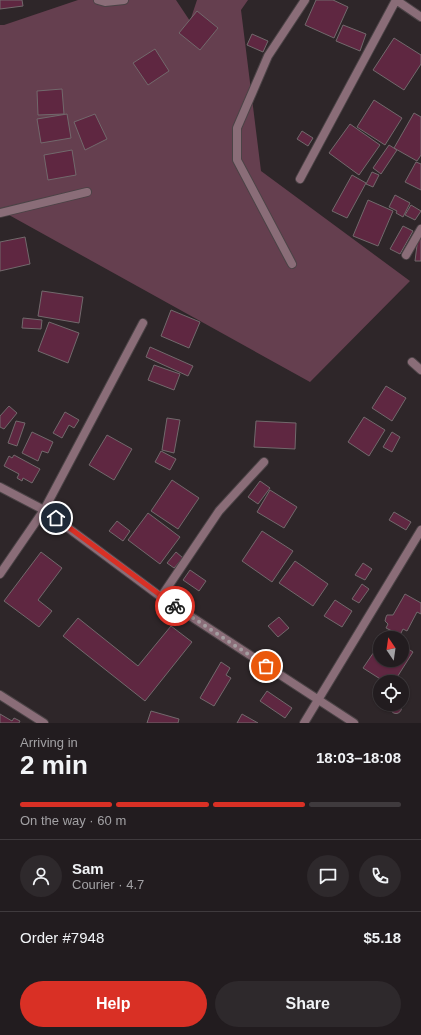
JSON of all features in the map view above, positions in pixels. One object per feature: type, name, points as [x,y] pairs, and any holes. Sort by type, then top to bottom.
[{"type":"street","points":[[98,0],[105,2],[124,0]]},
{"type":"street","points":[[292,264],[236,160],[238,128],[268,56],[305,0]]},
{"type":"street","points":[[300,179],[396,0],[421,17]]},
{"type":"street","points":[[0,213],[87,192]]},
{"type":"street","points":[[406,255],[421,229]]},
{"type":"street","points":[[0,574],[44,510],[143,323]]},
{"type":"street","points":[[412,362],[421,370]]},
{"type":"street","points":[[161,597],[219,511],[264,462]]},
{"type":"street","points":[[0,487],[44,510],[161,597],[354,723]]},
{"type":"street","points":[[304,723],[421,530]]},
{"type":"street","points":[[0,695],[44,723]]},
{"type":"shaded area","points":[[78,0],[176,0],[190,21],[197,0],[248,0],[241,10],[261,171],[410,281],[310,382],[0,210],[0,25],[4,25]]},
{"type":"building","points":[[0,0],[22,0],[23,6],[0,9]]},
{"type":"building","points":[[316,0],[333,0],[348,7],[334,38],[305,25]]},
{"type":"building","points":[[197,11],[218,28],[200,50],[179,33]]},
{"type":"building","points":[[343,25],[366,34],[360,51],[336,41]]},
{"type":"building","points":[[252,34],[268,41],[263,52],[247,45]]},
{"type":"building","points":[[394,38],[421,55],[421,64],[404,90],[373,70]]},
{"type":"building","points":[[155,49],[169,71],[148,85],[133,63]]},
{"type":"building","points":[[62,89],[64,114],[38,115],[37,91]]},
{"type":"building","points":[[374,100],[402,118],[385,145],[357,127]]},
{"type":"building","points":[[414,113],[421,117],[421,155],[417,161],[394,148]]},
{"type":"building","points":[[67,114],[71,138],[41,143],[37,119]]},
{"type":"building","points":[[95,114],[107,139],[85,150],[74,122]]},
{"type":"building","points":[[350,124],[380,145],[359,175],[329,153]]},
{"type":"building","points":[[302,131],[313,138],[308,146],[297,139]]},
{"type":"building","points":[[389,145],[397,150],[381,174],[373,168]]},
{"type":"building","points":[[72,150],[76,175],[48,180],[44,155]]},
{"type":"building","points":[[416,162],[421,164],[421,190],[405,182]]},
{"type":"building","points":[[372,172],[379,175],[373,187],[366,184]]},
{"type":"building","points":[[352,175],[366,183],[347,218],[332,211]]},
{"type":"building","points":[[395,195],[410,203],[403,217],[396,213],[397,211],[389,207]]},
{"type":"building","points":[[368,200],[393,211],[378,246],[353,236]]},
{"type":"building","points":[[411,205],[421,211],[415,220],[405,215]]},
{"type":"building","points":[[403,226],[413,231],[400,254],[390,249]]},
{"type":"building","points":[[25,237],[30,264],[0,271],[0,242]]},
{"type":"building","points":[[418,237],[421,237],[421,261],[415,261]]},
{"type":"building","points":[[42,291],[83,297],[79,323],[38,316]]},
{"type":"building","points":[[171,310],[200,322],[189,348],[161,336]]},
{"type":"building","points":[[23,318],[42,320],[41,329],[22,328]]},
{"type":"building","points":[[49,322],[79,333],[68,363],[38,351]]},
{"type":"building","points":[[150,347],[193,366],[188,376],[146,357]]},
{"type":"building","points":[[154,365],[180,374],[174,390],[148,380]]},
{"type":"building","points":[[386,386],[406,398],[392,421],[372,408]]},
{"type":"building","points":[[9,406],[17,413],[4,429],[0,427],[0,416]]},
{"type":"building","points":[[65,412],[79,420],[74,428],[69,425],[62,438],[53,433]]},
{"type":"building","points":[[364,417],[385,430],[369,456],[348,442]]},
{"type":"building","points":[[167,418],[180,420],[174,453],[162,450]]},
{"type":"building","points":[[16,421],[25,423],[17,446],[8,443]]},
{"type":"building","points":[[256,421],[296,423],[295,449],[254,447]]},
{"type":"building","points":[[32,432],[53,442],[48,453],[42,451],[38,461],[22,453]]},
{"type":"building","points":[[392,432],[400,437],[392,452],[383,447]]},
{"type":"building","points":[[107,435],[132,449],[114,480],[89,465]]},
{"type":"building","points":[[161,451],[176,459],[170,470],[155,462]]},
{"type":"building","points":[[14,455],[40,469],[32,483],[23,478],[22,481],[17,478],[19,474],[4,466],[9,456],[12,458]]},
{"type":"building","points":[[172,480],[199,498],[178,529],[151,511]]},
{"type":"building","points":[[260,481],[270,488],[258,504],[248,497]]},
{"type":"building","points":[[270,490],[297,507],[284,528],[257,512]]},
{"type":"building","points":[[394,512],[411,522],[406,530],[389,520]]},
{"type":"building","points":[[148,513],[180,537],[160,564],[128,540]]},
{"type":"building","points":[[117,521],[130,531],[123,541],[109,531]]},
{"type":"building","points":[[262,531],[293,551],[272,582],[242,561]]},
{"type":"building","points":[[41,552],[62,568],[38,600],[52,611],[39,627],[4,601]]},
{"type":"building","points":[[176,552],[183,558],[174,568],[167,563]]},
{"type":"building","points":[[295,561],[328,584],[313,606],[279,583]]},
{"type":"building","points":[[363,563],[372,569],[365,580],[355,575]]},
{"type":"building","points":[[190,570],[206,581],[199,591],[183,580]]},
{"type":"building","points":[[362,584],[369,589],[359,603],[352,599]]},
{"type":"building","points":[[405,594],[421,603],[421,614],[417,612],[407,631],[403,629],[402,631],[392,631],[386,628],[388,624],[385,621],[387,615],[393,615]]},
{"type":"building","points":[[335,600],[352,611],[342,627],[324,616]]},
{"type":"building","points":[[279,617],[289,628],[278,637],[268,626]]},
{"type":"building","points":[[78,618],[138,666],[171,626],[192,642],[145,701],[63,636]]},
{"type":"building","points":[[409,649],[413,652],[409,658]]},
{"type":"building","points":[[373,653],[373,667],[404,667],[398,675],[374,675],[363,668]]},
{"type":"building","points":[[221,662],[230,668],[226,675],[231,678],[214,706],[200,698]]},
{"type":"building","points":[[267,691],[292,708],[285,718],[260,701]]},
{"type":"building","points":[[151,711],[179,719],[178,723],[147,723]]},
{"type":"building","points":[[392,711],[400,711],[398,713]]},
{"type":"building","points":[[0,714],[12,721],[14,718],[20,721],[19,723],[0,723]]},
{"type":"building","points":[[242,714],[258,723],[237,723]]},
{"type":"way so far","points":[[175,606],[266,666]]},
{"type":"route","points":[[56,518],[175,606]]}]
